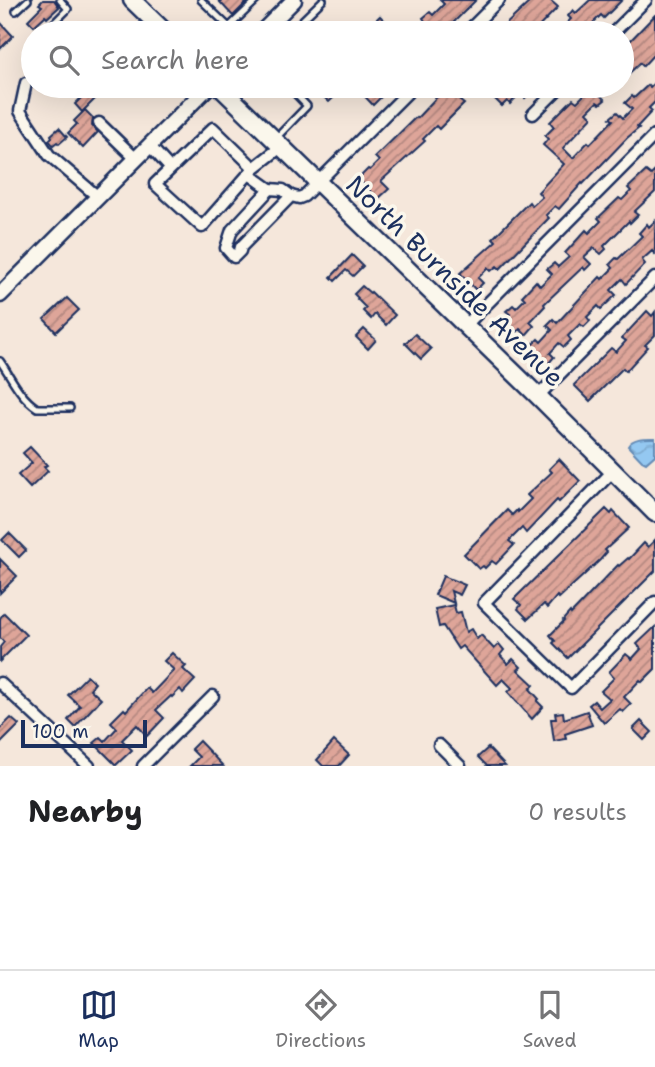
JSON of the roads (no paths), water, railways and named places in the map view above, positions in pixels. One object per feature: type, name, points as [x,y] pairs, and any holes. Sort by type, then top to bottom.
[{"type":"main road","points":[[132,0],[154,21]]},
{"type":"main road","points":[[272,21],[289,3]]},
{"type":"main road","points":[[0,295],[197,98]]},
{"type":"main road","name":"North Burnside Avenue","points":[[231,98],[655,513]]},
{"type":"street","points":[[478,21],[499,0]]},
{"type":"street","points":[[625,21],[646,0]]},
{"type":"street","points":[[23,98],[20,111],[49,155],[98,197]]},
{"type":"street","points":[[278,143],[251,171],[202,227],[155,184],[213,128],[251,171],[270,189],[283,190],[302,198],[402,98]]},
{"type":"street","points":[[533,114],[549,98]]},
{"type":"street","points":[[99,123],[136,159]]},
{"type":"street","points":[[466,325],[655,135]]},
{"type":"street","points":[[149,145],[170,168]]},
{"type":"street","points":[[270,189],[232,230],[226,248],[234,257],[291,195]]},
{"type":"street","points":[[538,396],[655,278]]},
{"type":"street","points":[[613,471],[484,603],[571,688],[655,602]]},
{"type":"street","points":[[0,683],[89,766]]},
{"type":"street","points":[[143,766],[213,696]]},
{"type":"street","points":[[439,745],[460,766]]},
{"type":"lane","points":[[16,11],[28,0]]},
{"type":"lane","points":[[56,21],[67,7],[60,0]]},
{"type":"lane","points":[[201,0],[223,21]]},
{"type":"lane","points":[[235,21],[257,0]]},
{"type":"lane","points":[[302,21],[323,0]]},
{"type":"lane","points":[[289,3],[299,21]]},
{"type":"lane","points":[[278,143],[307,106],[299,98]]},
{"type":"lane","points":[[0,362],[18,390],[32,405],[37,408],[70,408]]},
{"type":"water","points":[[655,438],[655,455],[646,463],[628,446],[636,440]]}]
